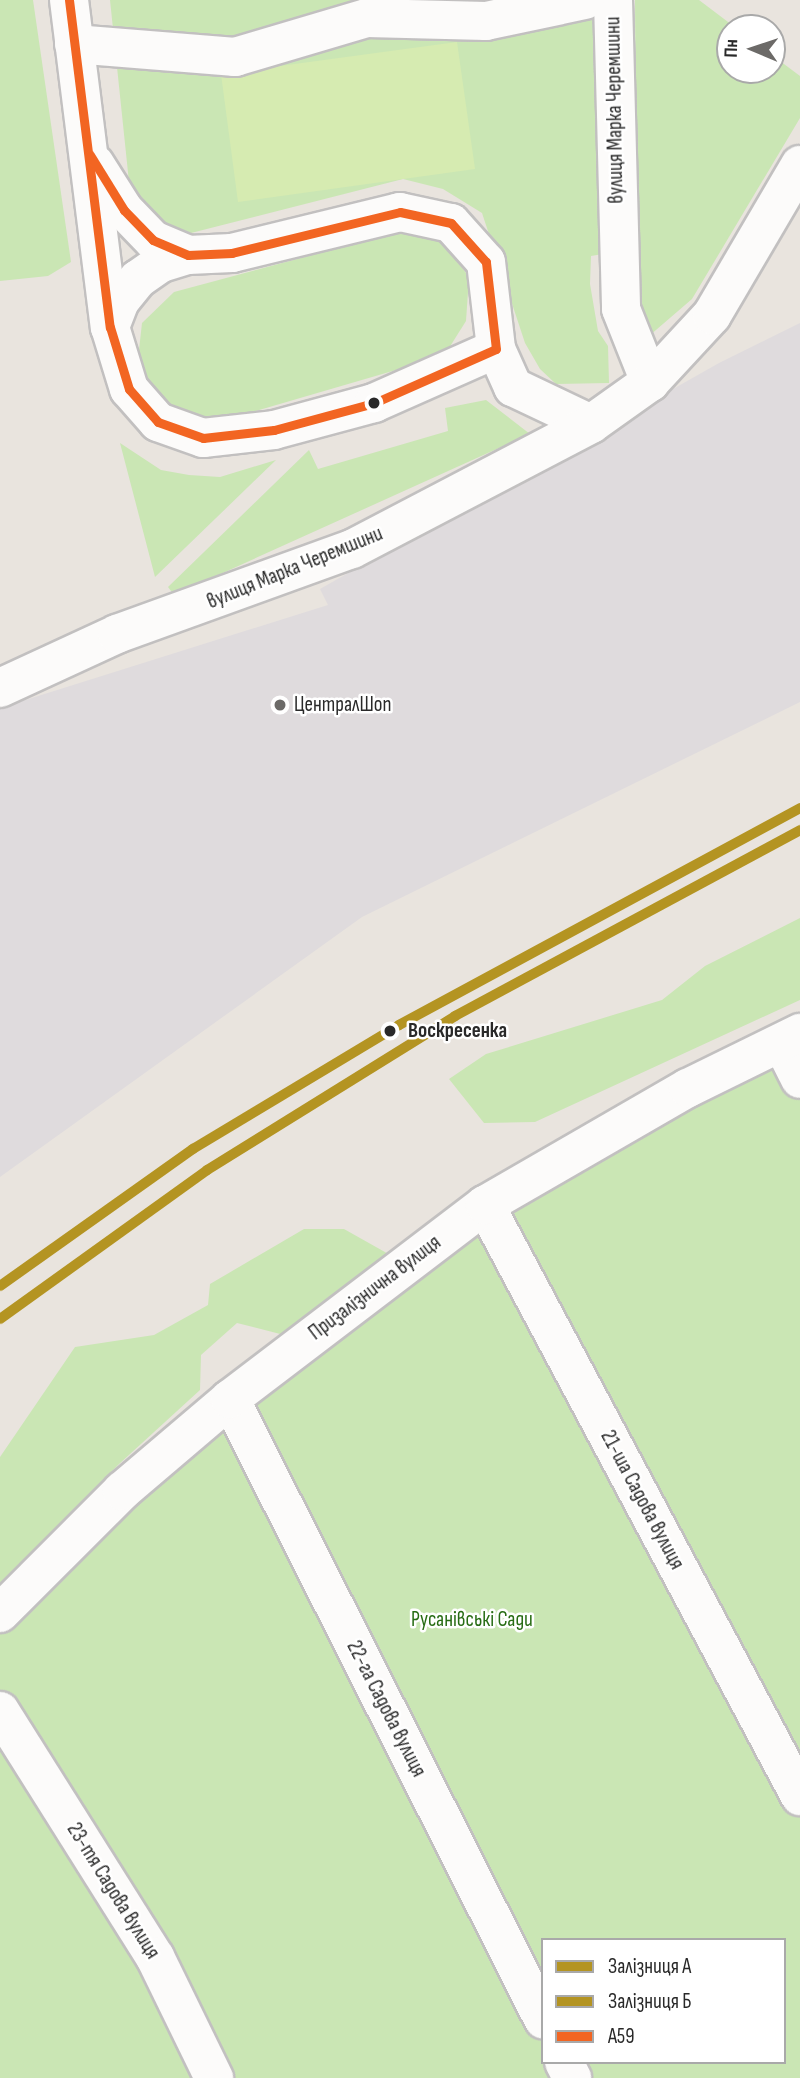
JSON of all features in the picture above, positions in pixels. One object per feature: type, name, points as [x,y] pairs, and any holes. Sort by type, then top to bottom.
[{"type":"street","points":[[69,0],[110,327],[129,389],[158,422],[203,438],[274,430],[374,403],[496,349]]},
{"type":"street","points":[[75,44],[234,57],[367,18],[486,22],[585,0]]},
{"type":"street","name":"вулиця Марка Черемшини","points":[[612,0],[621,309],[650,382]]},
{"type":"street","points":[[90,155],[138,225],[153,240],[188,255]]},
{"type":"street","name":"вулиця Марка Черемшини","points":[[0,688],[117,635],[352,549],[590,424],[650,382],[712,315],[800,165]]},
{"type":"street","points":[[110,327],[120,301],[138,279],[161,263],[188,255],[232,253],[401,212],[451,223],[486,262],[496,349],[513,387],[590,424]]},
{"type":"street","points":[[791,1038],[800,1079]]},
{"type":"street","name":"Призалізнична вулиця","points":[[0,1613],[121,1491],[230,1399],[485,1205],[688,1088],[791,1038]]},
{"type":"street","name":"21-ша Садова вулиця","points":[[485,1205],[800,1796]]},
{"type":"street","name":"22-га Садова вулиця","points":[[230,1399],[541,2015]]},
{"type":"street","name":"23-тя Садова вулиця","points":[[0,1710],[155,1957],[214,2078]]},
{"type":"shaded area","points":[[800,323],[800,702],[362,917],[0,1177],[0,708],[328,605],[320,589],[719,363]]},
{"type":"green space","points":[[0,0],[33,0],[71,262],[48,276],[0,281]]},
{"type":"green space","points":[[110,0],[600,0],[603,254],[591,256],[590,284],[598,331],[608,346],[609,383],[556,384],[540,369],[525,343],[482,213],[443,189],[403,179],[191,233],[160,221],[129,182]]},
{"type":"green space","points":[[635,0],[699,0],[718,14],[716,84],[786,84],[786,66],[800,76],[800,118],[692,299],[649,336],[637,294]]},
{"type":"green space","points":[[457,42],[475,169],[238,202],[221,74]]},
{"type":"green space","points":[[402,231],[444,243],[469,277],[466,321],[444,356],[204,426],[162,408],[137,368],[142,323],[174,292]]},
{"type":"green space","points":[[486,400],[530,434],[174,595],[168,587],[309,450],[318,469],[448,431],[445,408]]},
{"type":"green space","points":[[120,443],[161,470],[189,475],[220,477],[276,460],[155,577]]},
{"type":"green space","points":[[800,918],[800,1000],[535,1122],[484,1123],[449,1079],[486,1054],[662,1000],[705,966]]},
{"type":"green space","name":"Русанівські Сади","points":[[800,1027],[800,2078],[0,2078],[0,1621],[474,1212]]},
{"type":"green space","points":[[304,1229],[344,1229],[392,1256],[288,1336],[237,1323],[201,1355],[200,1390],[118,1465],[0,1588],[0,1457],[75,1347],[154,1335],[208,1305],[210,1284]]},
{"type":"rail line","name":"Б","points":[[0,1286],[193,1149],[399,1025],[800,808]]},
{"type":"rail line","name":"A","points":[[0,1319],[207,1170],[455,1016],[800,830]]},
{"type":"transit line","name":"А59","points":[[69,0],[110,327],[129,389],[158,422],[203,438],[274,430],[374,403],[496,349],[486,262],[451,223],[400,212],[232,253],[188,255],[153,240],[124,210],[90,155]]},
{"type":"place","name":"ЦентралШоп","points":[[280,705]]},
{"type":"place","name":"Воскресенка","points":[[390,1031]]}]
